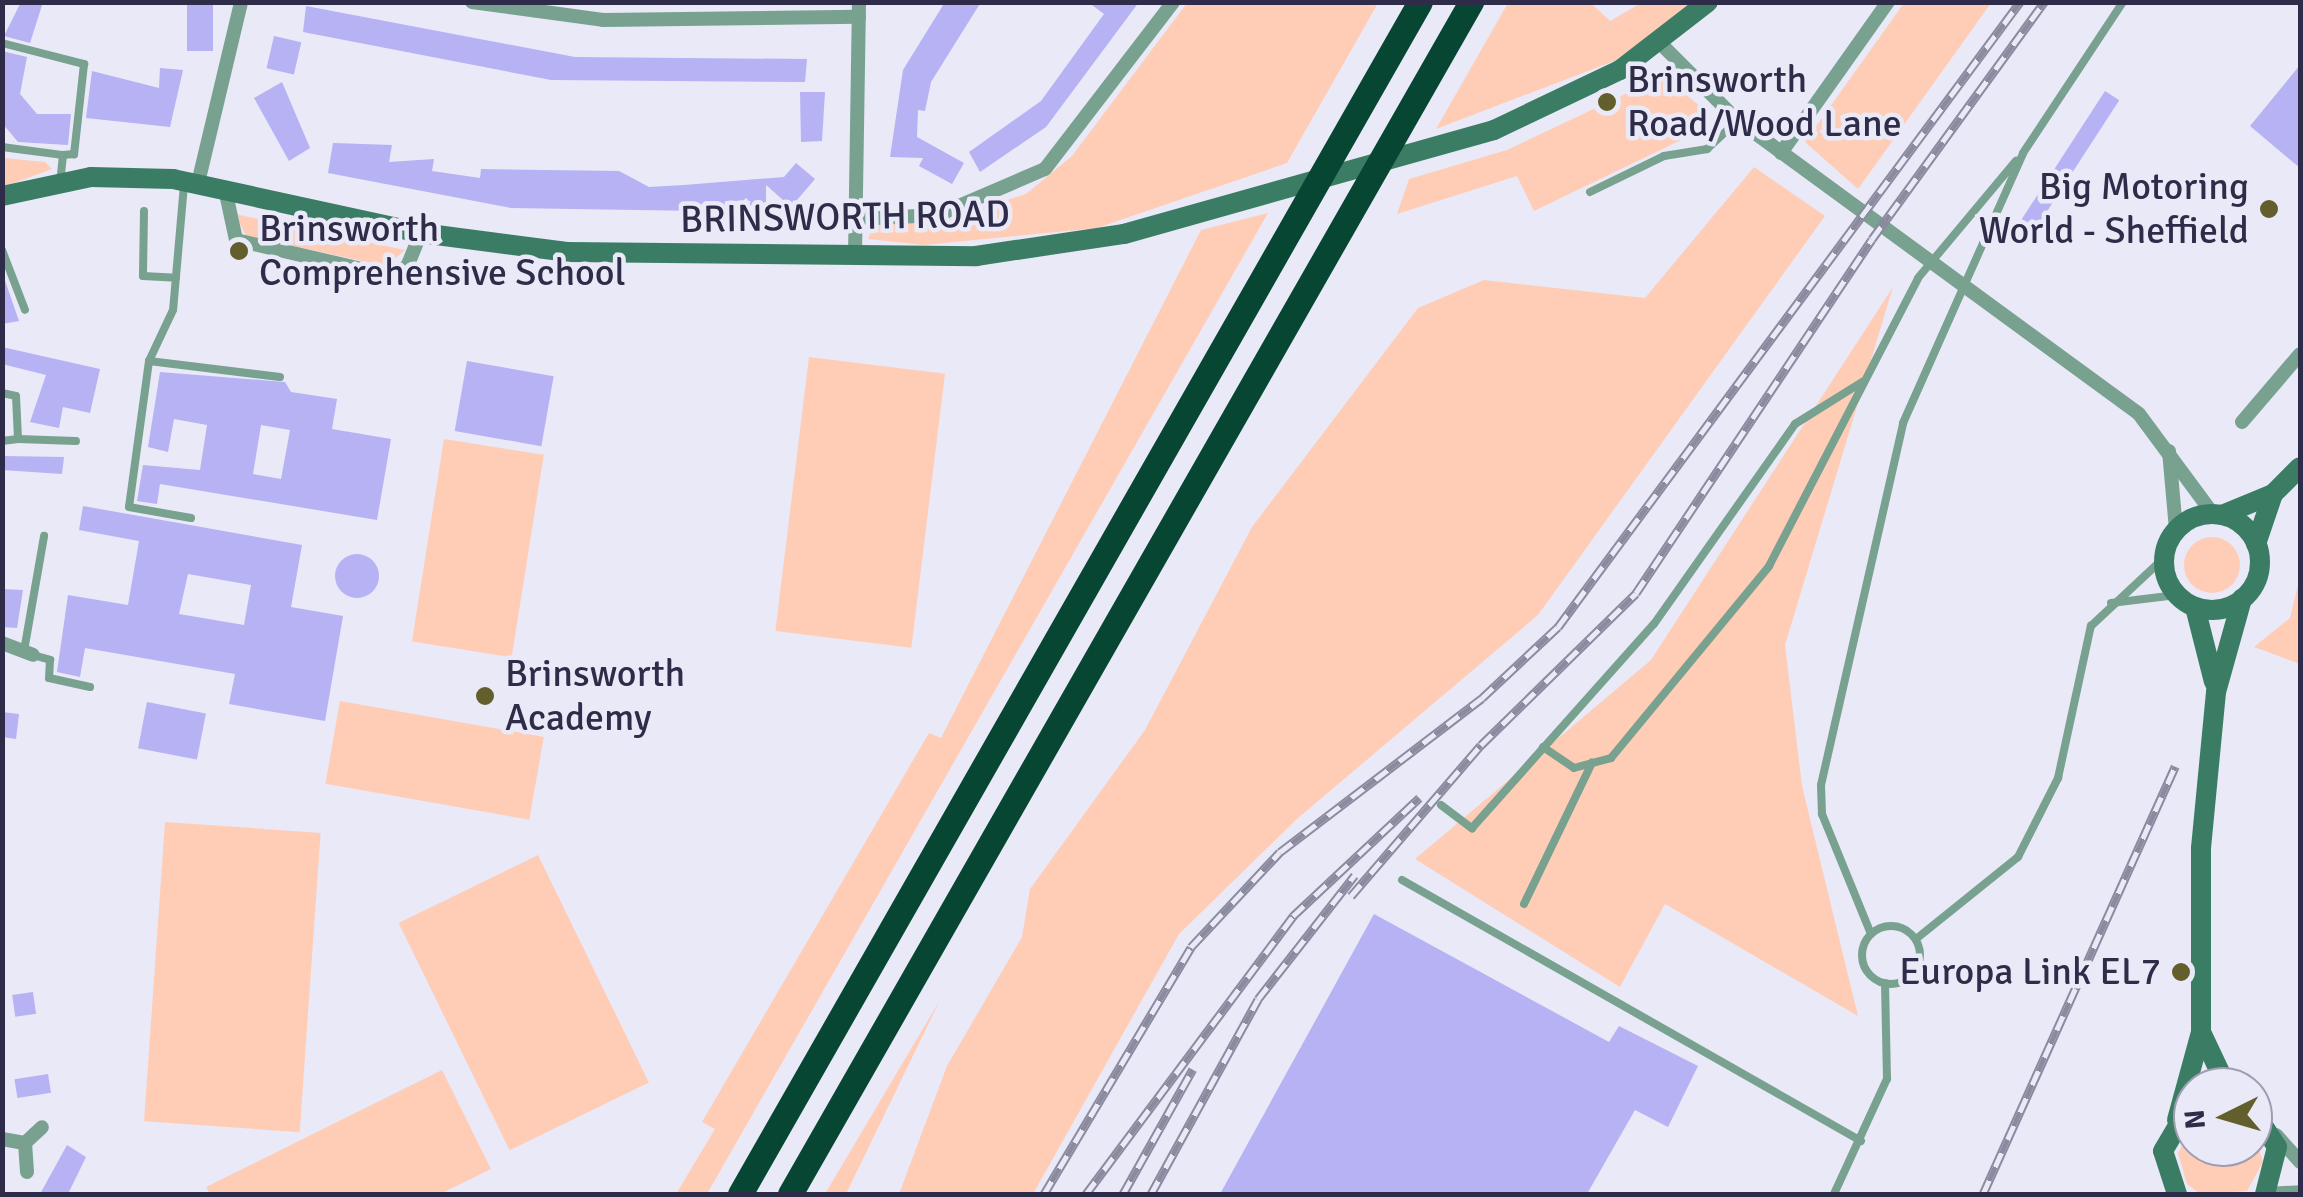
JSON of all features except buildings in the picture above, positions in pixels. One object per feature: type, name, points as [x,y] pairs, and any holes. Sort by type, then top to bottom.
[{"type":"highway","points":[[740,1194],[1420,2]]},
{"type":"highway","points":[[790,1194],[1471,2]]},
{"type":"main road","name":"BRINSWORTH ROAD","points":[[2,196],[60,182],[191,181],[421,233],[567,252],[855,256],[1044,247],[1234,206],[1494,130],[1660,43],[1708,2]]},
{"type":"main road","points":[[2216,692],[2186,601],[2164,558],[2176,530],[2273,494],[2300,467]]},
{"type":"main road","points":[[2194,1067],[2200,1032],[2201,848],[2216,692],[2242,599],[2257,577],[2256,544],[2273,494]]},
{"type":"main road","points":[[2217,514],[2256,544]]},
{"type":"main road","points":[[2186,601],[2242,599]]},
{"type":"main road","points":[[2200,1032],[2217,1067]]},
{"type":"main road","points":[[2173,1135],[2164,1152],[2177,1194]]},
{"type":"main road","points":[[2265,1194],[2278,1163],[2273,1136]]},
{"type":"street","points":[[191,181],[241,2]]},
{"type":"street","points":[[472,2],[603,20],[859,10],[855,256]]},
{"type":"street","name":"BRINSWORTH ROAD","points":[[856,219],[938,215],[1045,169],[1173,2]]},
{"type":"street","points":[[1780,153],[1888,2]]},
{"type":"street","points":[[1660,43],[1738,120],[1780,153],[2139,414],[2217,514]]},
{"type":"street","points":[[225,190],[236,240],[388,275],[408,267],[421,233]]},
{"type":"street","points":[[2242,422],[2300,354]]},
{"type":"street","points":[[2169,450],[2176,530]]},
{"type":"street","points":[[2,642],[28,653]]},
{"type":"street","points":[[26,1172],[25,1143],[42,1127]]},
{"type":"street","points":[[2273,1132],[2300,1162]]},
{"type":"street","points":[[2,1138],[25,1143]]},
{"type":"street","points":[[2265,1194],[2300,1192]]},
{"type":"lane","points":[[1544,747],[1574,768],[1611,758],[1769,566],[1918,278],[2023,153],[2123,2]]},
{"type":"lane","points":[[2,44],[84,64],[74,154],[2,147]]},
{"type":"lane","points":[[1590,192],[1664,156],[1707,148],[1738,120]]},
{"type":"lane","points":[[1834,1194],[1887,1079],[1884,983],[1863,962],[1871,934],[1822,814],[1841,678],[1903,423],[2023,153]]},
{"type":"lane","points":[[60,182],[63,155]]},
{"type":"lane","points":[[191,181],[176,278],[149,361],[128,507],[192,518]]},
{"type":"lane","points":[[144,211],[142,276],[176,278]]},
{"type":"lane","points":[[2,250],[25,310]]},
{"type":"lane","points":[[149,361],[280,378]]},
{"type":"lane","points":[[1440,805],[1472,828],[1654,624],[1796,424],[1865,380]]},
{"type":"lane","points":[[2,393],[16,396],[18,439]]},
{"type":"lane","points":[[2,440],[76,441]]},
{"type":"lane","points":[[44,536],[28,653],[50,660],[49,678],[90,687]]},
{"type":"lane","points":[[1916,940],[2018,857],[2058,778],[2091,626],[2111,603],[2164,558]]},
{"type":"lane","points":[[2111,603],[2186,601]]},
{"type":"lane","points":[[1524,904],[1592,763]]},
{"type":"lane","points":[[1402,880],[1861,1142]]},
{"type":"lane","points":[[1871,934],[1894,926],[1916,940]]},
{"type":"lane","points":[[1884,983],[1916,970],[1916,940]]},
{"type":"shaded area","points":[[1187,3],[1378,3],[1287,163],[1097,228],[924,245],[868,239],[873,226],[945,220],[1026,194],[1072,156]]},
{"type":"shaded area","points":[[1508,3],[1591,3],[1610,21],[1641,3],[1696,3],[1614,61],[1436,129]]},
{"type":"shaded area","points":[[1904,3],[1991,3],[1858,189],[1805,142]]},
{"type":"shaded area","points":[[1663,76],[1707,112],[1708,127],[1534,211],[1517,176],[1397,214],[1409,179],[1507,150]]},
{"type":"shaded area","points":[[3,158],[45,162],[52,169],[3,187]]},
{"type":"shaded area","points":[[1754,167],[1825,216],[1538,615],[1298,818],[1179,934],[1033,1194],[899,1194],[947,1066],[1022,937],[1030,889],[1145,730],[1252,527],[1418,308],[1484,280],[1645,298]]},
{"type":"shaded area","points":[[1268,213],[707,1194],[676,1194],[715,1129],[702,1122],[929,733],[941,738],[1201,230]]},
{"type":"shaded area","points":[[235,214],[405,250],[386,266],[246,236]]},
{"type":"shaded area","points":[[1893,287],[1785,645],[1802,786],[1858,1016],[1665,904],[1620,987],[1415,859],[1651,660]]},
{"type":"shaded area","points":[[809,357],[945,374],[911,648],[775,631]]},
{"type":"shaded area","points":[[444,439],[544,455],[512,657],[412,641]]},
{"type":"shaded area","points":[[2212,537],[2232,545],[2240,565],[2232,585],[2212,593],[2192,585],[2184,565],[2192,545]]},
{"type":"shaded area","points":[[2300,577],[2300,664],[2254,647],[2290,618]]},
{"type":"shaded area","points":[[340,701],[544,737],[529,820],[325,784]]},
{"type":"shaded area","points":[[165,822],[321,833],[300,1132],[144,1121]]},
{"type":"shaded area","points":[[538,855],[649,1082],[510,1150],[399,923]]},
{"type":"shaded area","points":[[940,1000],[846,1194],[825,1194]]},
{"type":"shaded area","points":[[442,1070],[491,1169],[440,1194],[210,1194],[206,1187]]},
{"type":"shaded area","points":[[2182,1167],[2260,1167],[2247,1191],[2200,1194],[2187,1184]]},
{"type":"railway","points":[[1044,1194],[1191,947],[1280,852],[1482,698],[1558,627],[2020,2]]},
{"type":"railway","points":[[1351,896],[1481,745],[1636,593],[1872,239],[2044,2]]},
{"type":"railway","points":[[1983,1194],[2175,766]]},
{"type":"railway","points":[[1086,1194],[1293,916],[1419,798]]},
{"type":"railway","points":[[1151,1194],[1258,999],[1355,875]]},
{"type":"railway","points":[[1123,1194],[1193,1069]]},
{"type":"place","name":"Brinsworth Road/Wood Lane","points":[[1607,102]]},
{"type":"place","name":"Big Motoring World - Sheffield","points":[[2269,209]]},
{"type":"place","name":"Brinsworth Comprehensive School","points":[[239,251]]},
{"type":"place","name":"Brinsworth Academy","points":[[485,696]]},
{"type":"place","name":"Europa Link EL7","points":[[2181,972]]}]
